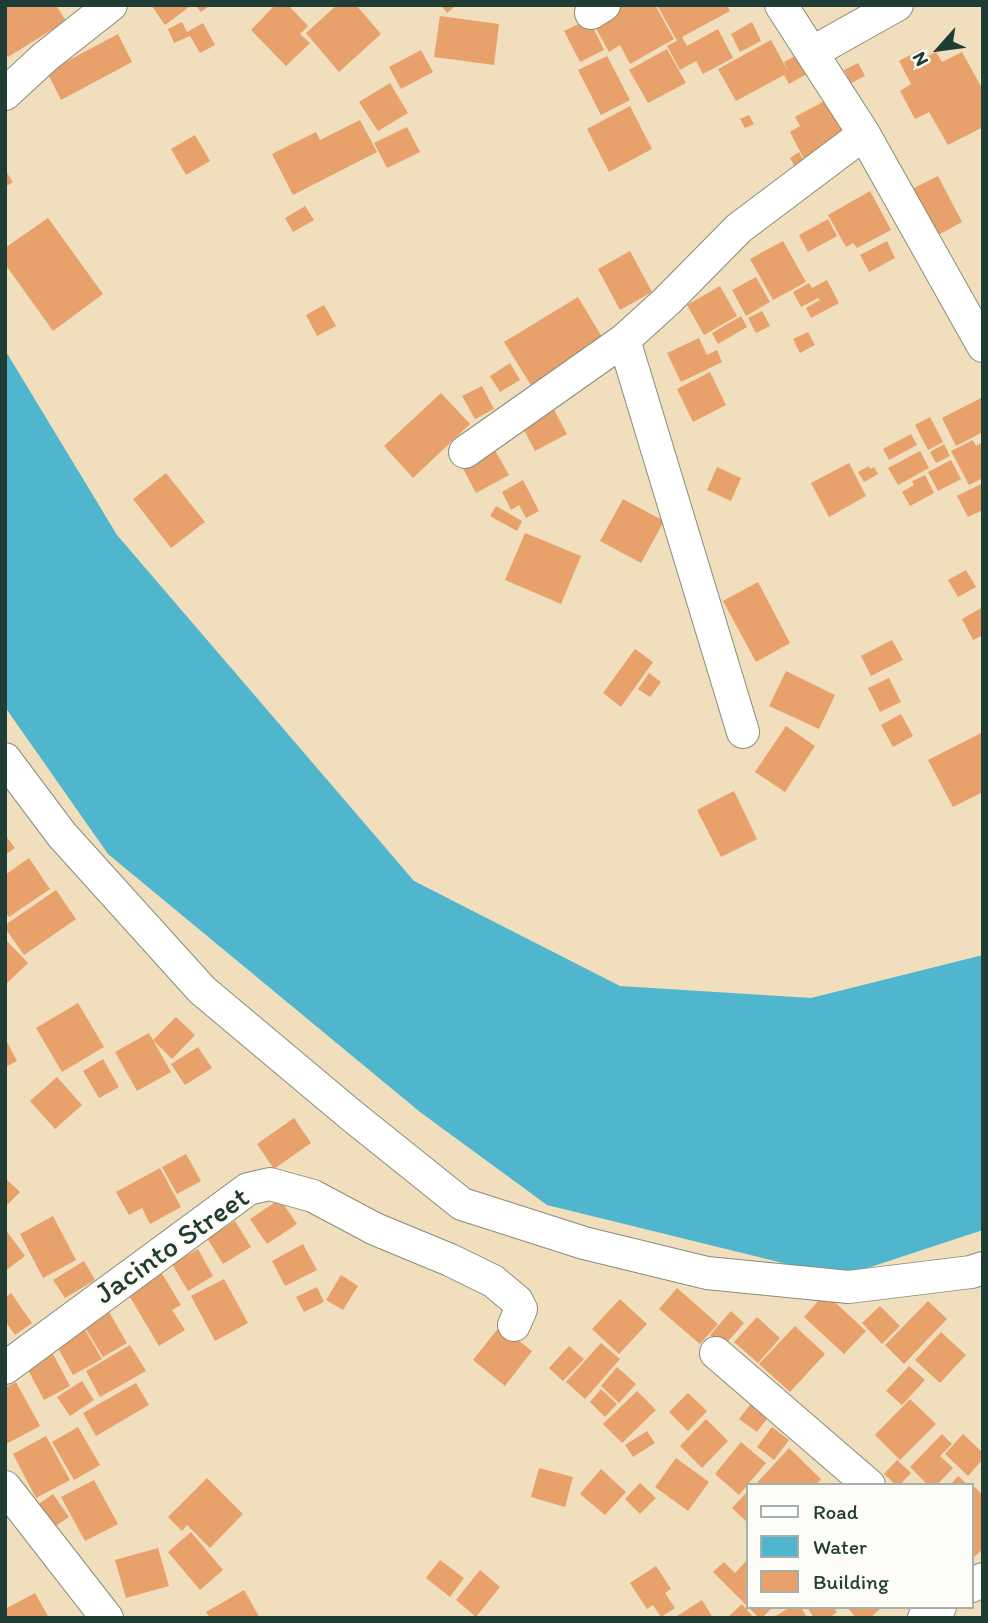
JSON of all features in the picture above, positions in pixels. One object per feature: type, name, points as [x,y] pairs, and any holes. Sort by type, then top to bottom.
[{"type":"street","points":[[5,94],[45,57],[111,5]]},
{"type":"street","points":[[781,5],[864,134],[983,346]]},
{"type":"street","points":[[813,52],[897,5]]},
{"type":"street","points":[[465,452],[624,340],[739,228],[864,134]]},
{"type":"street","points":[[624,340],[743,732]]},
{"type":"street","points":[[5,759],[62,835],[202,990],[462,1204],[584,1243],[707,1273],[849,1287],[971,1272],[983,1268]]},
{"type":"street","name":"Jacinto Street","points":[[5,1368],[248,1189],[270,1184],[313,1196],[375,1228],[492,1281],[516,1301],[521,1309],[514,1325]]},
{"type":"street","points":[[716,1353],[867,1483]]},
{"type":"street","points":[[5,1487],[107,1618]]},
{"type":"water","points":[[5,350],[117,535],[414,881],[620,986],[811,998],[983,955],[983,1230],[840,1277],[547,1205],[420,1112],[108,854],[5,707]]},
{"type":"building","points":[[5,5],[56,5],[66,21],[8,57],[5,52]]},
{"type":"building","points":[[151,5],[188,5],[189,7],[165,25]]},
{"type":"building","points":[[195,5],[210,5],[201,12]]},
{"type":"building","points":[[275,5],[288,5],[308,26],[300,34],[310,43],[286,66],[251,30]]},
{"type":"building","points":[[337,5],[356,5],[381,34],[339,72],[306,33]]},
{"type":"building","points":[[441,5],[457,5],[447,13]]},
{"type":"building","points":[[615,5],[655,5],[674,39],[630,64],[620,45],[609,52],[590,18]]},
{"type":"building","points":[[657,5],[726,5],[730,11],[682,37],[687,46],[718,29],[733,58],[703,74],[696,61],[680,70],[667,46],[677,41]]},
{"type":"building","points":[[440,16],[499,24],[494,65],[434,57]]},
{"type":"building","points":[[589,19],[604,50],[580,62],[564,31]]},
{"type":"building","points":[[182,22],[187,32],[203,23],[215,45],[200,53],[190,36],[174,43],[168,29]]},
{"type":"building","points":[[752,22],[761,41],[740,52],[731,34]]},
{"type":"building","points":[[118,34],[132,62],[61,100],[47,72]]},
{"type":"building","points":[[771,40],[789,73],[784,62],[803,52],[814,70],[789,84],[784,75],[736,101],[718,69]]},
{"type":"building","points":[[667,49],[686,83],[648,103],[629,70]]},
{"type":"building","points":[[921,49],[926,57],[936,52],[942,62],[962,52],[983,90],[983,127],[948,145],[929,112],[915,119],[900,91],[911,84],[899,61]]},
{"type":"building","points":[[421,50],[433,72],[401,89],[389,67]]},
{"type":"building","points":[[607,56],[630,100],[601,115],[578,70]]},
{"type":"building","points":[[858,63],[865,76],[851,83],[844,70]]},
{"type":"building","points":[[390,83],[408,113],[378,131],[359,102]]},
{"type":"building","points":[[828,99],[849,137],[805,161],[790,132],[800,126],[795,117]]},
{"type":"building","points":[[630,106],[652,149],[609,172],[587,129]]},
{"type":"building","points":[[749,115],[754,124],[745,128],[740,119]]},
{"type":"building","points":[[360,120],[377,152],[293,195],[272,154],[316,132],[320,140]]},
{"type":"building","points":[[407,127],[420,152],[387,168],[374,143]]},
{"type":"building","points":[[195,135],[210,161],[186,175],[171,149]]},
{"type":"building","points":[[799,152],[806,165],[797,170],[790,158]]},
{"type":"building","points":[[5,170],[13,182],[5,187]]},
{"type":"building","points":[[938,176],[962,222],[931,239],[906,192]]},
{"type":"building","points":[[870,191],[891,230],[857,248],[853,243],[846,247],[828,215]]},
{"type":"building","points":[[305,206],[314,220],[293,232],[285,218]]},
{"type":"building","points":[[48,218],[103,294],[53,331],[5,264],[5,248]]},
{"type":"building","points":[[828,219],[837,236],[808,252],[799,235]]},
{"type":"building","points":[[783,241],[806,282],[773,300],[750,259]]},
{"type":"building","points":[[887,241],[895,258],[869,272],[860,255]]},
{"type":"building","points":[[630,251],[652,292],[620,310],[598,269]]},
{"type":"building","points":[[756,277],[770,302],[746,316],[732,290]]},
{"type":"building","points":[[827,280],[839,303],[811,318],[806,308],[820,300],[818,298],[801,307],[793,292],[809,283],[812,288]]},
{"type":"building","points":[[720,286],[737,316],[704,335],[687,305]]},
{"type":"building","points":[[578,297],[605,342],[532,387],[504,342]]},
{"type":"building","points":[[324,305],[336,326],[317,336],[306,315]]},
{"type":"building","points":[[762,311],[770,326],[756,333],[748,318]]},
{"type":"building","points":[[741,316],[747,327],[718,344],[712,333]]},
{"type":"building","points":[[808,332],[815,345],[800,353],[793,339]]},
{"type":"building","points":[[699,338],[707,355],[717,350],[722,362],[681,382],[667,353]]},
{"type":"building","points":[[510,363],[520,380],[500,392],[490,376]]},
{"type":"building","points":[[710,372],[726,405],[693,422],[677,389]]},
{"type":"building","points":[[482,386],[494,409],[475,419],[462,396]]},
{"type":"building","points":[[441,393],[470,424],[413,478],[384,446]]},
{"type":"building","points":[[983,397],[983,432],[956,446],[942,418]]},
{"type":"building","points":[[552,406],[567,434],[535,451],[520,422]]},
{"type":"building","points":[[930,417],[943,442],[928,450],[915,425]]},
{"type":"building","points":[[911,434],[917,445],[889,460],[883,449]]},
{"type":"building","points":[[973,440],[976,446],[983,442],[983,478],[969,485],[951,451]]},
{"type":"building","points":[[944,444],[950,456],[936,463],[930,452]]},
{"type":"building","points":[[492,445],[509,475],[476,493],[460,463]]},
{"type":"building","points":[[920,451],[929,468],[898,485],[888,468]]},
{"type":"building","points":[[951,460],[961,479],[938,491],[928,472]]},
{"type":"building","points":[[849,463],[866,496],[829,517],[811,483]]},
{"type":"building","points":[[869,466],[870,469],[874,467],[878,474],[864,482],[858,472]]},
{"type":"building","points":[[717,467],[741,478],[731,501],[707,490]]},
{"type":"building","points":[[166,473],[205,522],[171,548],[133,499]]},
{"type":"building","points":[[925,475],[934,493],[910,506],[902,492],[914,485],[912,481]]},
{"type":"building","points":[[523,480],[539,511],[526,518],[519,505],[511,510],[502,492]]},
{"type":"building","points":[[983,483],[983,510],[968,517],[957,496]]},
{"type":"building","points":[[623,499],[664,521],[641,563],[600,541]]},
{"type":"building","points":[[496,506],[522,521],[517,531],[490,516]]},
{"type":"building","points":[[525,533],[581,556],[561,604],[505,580]]},
{"type":"building","points":[[966,570],[976,587],[958,597],[948,580]]},
{"type":"building","points":[[758,582],[790,643],[756,662],[723,601]]},
{"type":"building","points":[[983,607],[983,635],[973,640],[962,619]]},
{"type":"building","points":[[892,640],[903,660],[871,676],[861,656]]},
{"type":"building","points":[[635,649],[653,662],[621,707],[603,693]]},
{"type":"building","points":[[786,671],[835,695],[819,729],[769,706]]},
{"type":"building","points":[[649,673],[661,682],[650,697],[638,689]]},
{"type":"building","points":[[889,678],[901,702],[880,712],[868,688]]},
{"type":"building","points":[[901,714],[913,736],[893,747],[881,725]]},
{"type":"building","points":[[786,726],[815,746],[785,792],[755,772]]},
{"type":"building","points":[[983,732],[983,792],[953,807],[928,760]]},
{"type":"building","points":[[734,791],[757,839],[721,857],[697,810]]},
{"type":"building","points":[[5,835],[15,848],[5,855]]},
{"type":"building","points":[[29,858],[50,889],[9,917],[5,912],[5,875]]},
{"type":"building","points":[[56,890],[76,919],[24,955],[5,925]]},
{"type":"building","points":[[5,939],[28,963],[5,985]]},
{"type":"building","points":[[78,1003],[104,1047],[62,1072],[36,1028]]},
{"type":"building","points":[[176,1017],[195,1035],[172,1059],[153,1040]]},
{"type":"building","points":[[149,1033],[171,1072],[137,1091],[115,1052]]},
{"type":"building","points":[[5,1038],[17,1061],[5,1067]]},
{"type":"building","points":[[198,1047],[212,1068],[185,1085],[171,1064]]},
{"type":"building","points":[[103,1059],[119,1087],[99,1098],[83,1071]]},
{"type":"building","points":[[57,1077],[82,1105],[55,1129],[30,1101]]},
{"type":"building","points":[[294,1118],[311,1143],[274,1169],[257,1144]]},
{"type":"building","points":[[186,1154],[201,1181],[177,1194],[162,1167]]},
{"type":"building","points":[[160,1168],[181,1207],[150,1224],[142,1208],[129,1215],[116,1192]]},
{"type":"building","points":[[5,1178],[20,1192],[5,1207]]},
{"type":"building","points":[[280,1199],[297,1224],[267,1244],[250,1219]]},
{"type":"building","points":[[53,1216],[76,1260],[43,1278],[20,1234]]},
{"type":"building","points":[[235,1221],[251,1247],[223,1264],[207,1238]]},
{"type":"building","points":[[5,1229],[25,1256],[5,1271]]},
{"type":"building","points":[[303,1244],[317,1270],[285,1286],[272,1261]]},
{"type":"building","points":[[198,1249],[213,1276],[188,1291],[172,1264]]},
{"type":"building","points":[[84,1261],[95,1280],[65,1298],[53,1280]]},
{"type":"building","points":[[161,1272],[181,1305],[172,1310],[185,1330],[159,1346],[127,1292]]},
{"type":"building","points":[[341,1275],[358,1286],[343,1310],[326,1300]]},
{"type":"building","points":[[224,1279],[248,1323],[215,1341],[191,1296]]},
{"type":"building","points":[[317,1287],[324,1302],[304,1312],[296,1297]]},
{"type":"building","points":[[677,1288],[718,1324],[700,1344],[659,1309]]},
{"type":"building","points":[[11,1293],[32,1323],[15,1335],[5,1321],[5,1298]]},
{"type":"building","points":[[825,1293],[866,1331],[844,1354],[804,1317]]},
{"type":"building","points":[[620,1299],[647,1324],[619,1354],[592,1329]]},
{"type":"building","points":[[928,1301],[947,1319],[904,1364],[885,1345]]},
{"type":"building","points":[[880,1306],[900,1326],[882,1344],[862,1323]]},
{"type":"building","points":[[731,1311],[744,1323],[723,1347],[710,1335]]},
{"type":"building","points":[[109,1312],[127,1343],[103,1357],[84,1326]]},
{"type":"building","points":[[757,1317],[780,1338],[758,1363],[734,1342]]},
{"type":"building","points":[[82,1325],[102,1359],[73,1375],[54,1341]]},
{"type":"building","points":[[500,1326],[532,1351],[505,1386],[473,1360]]},
{"type":"building","points":[[795,1326],[825,1354],[790,1392],[759,1364]]},
{"type":"building","points":[[941,1332],[966,1355],[940,1383],[915,1360]]},
{"type":"building","points":[[601,1343],[620,1359],[585,1399],[566,1382]]},
{"type":"building","points":[[130,1345],[146,1371],[100,1397],[86,1371]]},
{"type":"building","points":[[569,1346],[584,1359],[563,1381],[549,1368]]},
{"type":"building","points":[[53,1354],[70,1386],[44,1400],[27,1368]]},
{"type":"building","points":[[909,1366],[925,1380],[902,1405],[886,1391]]},
{"type":"building","points":[[617,1367],[636,1384],[619,1403],[601,1386]]},
{"type":"building","points":[[82,1381],[94,1400],[70,1416],[57,1397]]},
{"type":"building","points":[[16,1382],[40,1426],[6,1444],[5,1388]]},
{"type":"building","points":[[136,1383],[149,1405],[96,1436],[83,1413]]},
{"type":"building","points":[[601,1389],[617,1404],[605,1417],[590,1402]]},
{"type":"building","points":[[637,1391],[656,1410],[622,1443],[603,1424]]},
{"type":"building","points":[[688,1393],[707,1411],[688,1431],[669,1412]]},
{"type":"building","points":[[910,1399],[936,1424],[900,1460],[875,1435]]},
{"type":"building","points":[[753,1401],[770,1415],[757,1432],[739,1419]]},
{"type":"building","points":[[706,1419],[728,1441],[702,1468],[680,1446]]},
{"type":"building","points":[[78,1427],[100,1465],[74,1480],[52,1442]]},
{"type":"building","points":[[772,1427],[789,1440],[774,1460],[757,1447]]},
{"type":"building","points":[[647,1431],[655,1443],[633,1457],[625,1445]]},
{"type":"building","points":[[942,1434],[952,1444],[940,1456],[953,1468],[939,1483],[926,1483],[910,1467]]},
{"type":"building","points":[[963,1434],[983,1453],[983,1459],[968,1476],[945,1454]]},
{"type":"building","points":[[46,1436],[70,1480],[36,1498],[13,1454]]},
{"type":"building","points":[[741,1442],[766,1463],[749,1483],[746,1483],[739,1495],[715,1474]]},
{"type":"building","points":[[789,1448],[821,1479],[818,1483],[757,1483]]},
{"type":"building","points":[[676,1458],[709,1482],[688,1511],[655,1487]]},
{"type":"building","points":[[897,1460],[911,1473],[902,1483],[894,1483],[884,1474]]},
{"type":"building","points":[[539,1468],[573,1477],[565,1507],[531,1497]]},
{"type":"building","points":[[601,1469],[626,1492],[605,1515],[580,1494]]},
{"type":"building","points":[[958,1476],[966,1483],[952,1483]]},
{"type":"building","points":[[207,1478],[243,1514],[210,1548],[187,1525],[182,1531],[168,1517]]},
{"type":"building","points":[[94,1480],[118,1524],[85,1541],[61,1497]]},
{"type":"building","points":[[640,1483],[656,1498],[640,1514],[625,1499]]},
{"type":"building","points":[[974,1488],[983,1496],[983,1549],[974,1557]]},
{"type":"building","points":[[746,1493],[746,1521],[732,1508]]},
{"type":"building","points":[[53,1494],[69,1517],[54,1527],[39,1504]]},
{"type":"building","points":[[191,1532],[223,1570],[200,1590],[168,1552]]},
{"type":"building","points":[[158,1548],[169,1586],[126,1598],[115,1560]]},
{"type":"building","points":[[440,1560],[464,1578],[450,1597],[426,1578]]},
{"type":"building","points":[[746,1561],[746,1605],[713,1572],[724,1562],[735,1573]]},
{"type":"building","points":[[656,1566],[671,1589],[665,1593],[675,1608],[661,1617],[653,1605],[647,1609],[630,1583]]},
{"type":"building","points":[[480,1570],[500,1587],[476,1617],[456,1600]]},
{"type":"building","points":[[244,1590],[260,1618],[210,1618],[206,1612]]},
{"type":"building","points":[[35,1593],[49,1618],[5,1618],[5,1609]]},
{"type":"building","points":[[702,1600],[713,1618],[674,1618]]},
{"type":"building","points":[[742,1604],[754,1618],[727,1618]]},
{"type":"building","points":[[750,1609],[771,1609],[762,1618]]},
{"type":"building","points":[[787,1609],[802,1609],[807,1618],[773,1618]]},
{"type":"building","points":[[808,1609],[835,1609],[837,1612],[829,1618],[814,1618]]},
{"type":"building","points":[[849,1609],[880,1609],[870,1618],[856,1618]]}]
